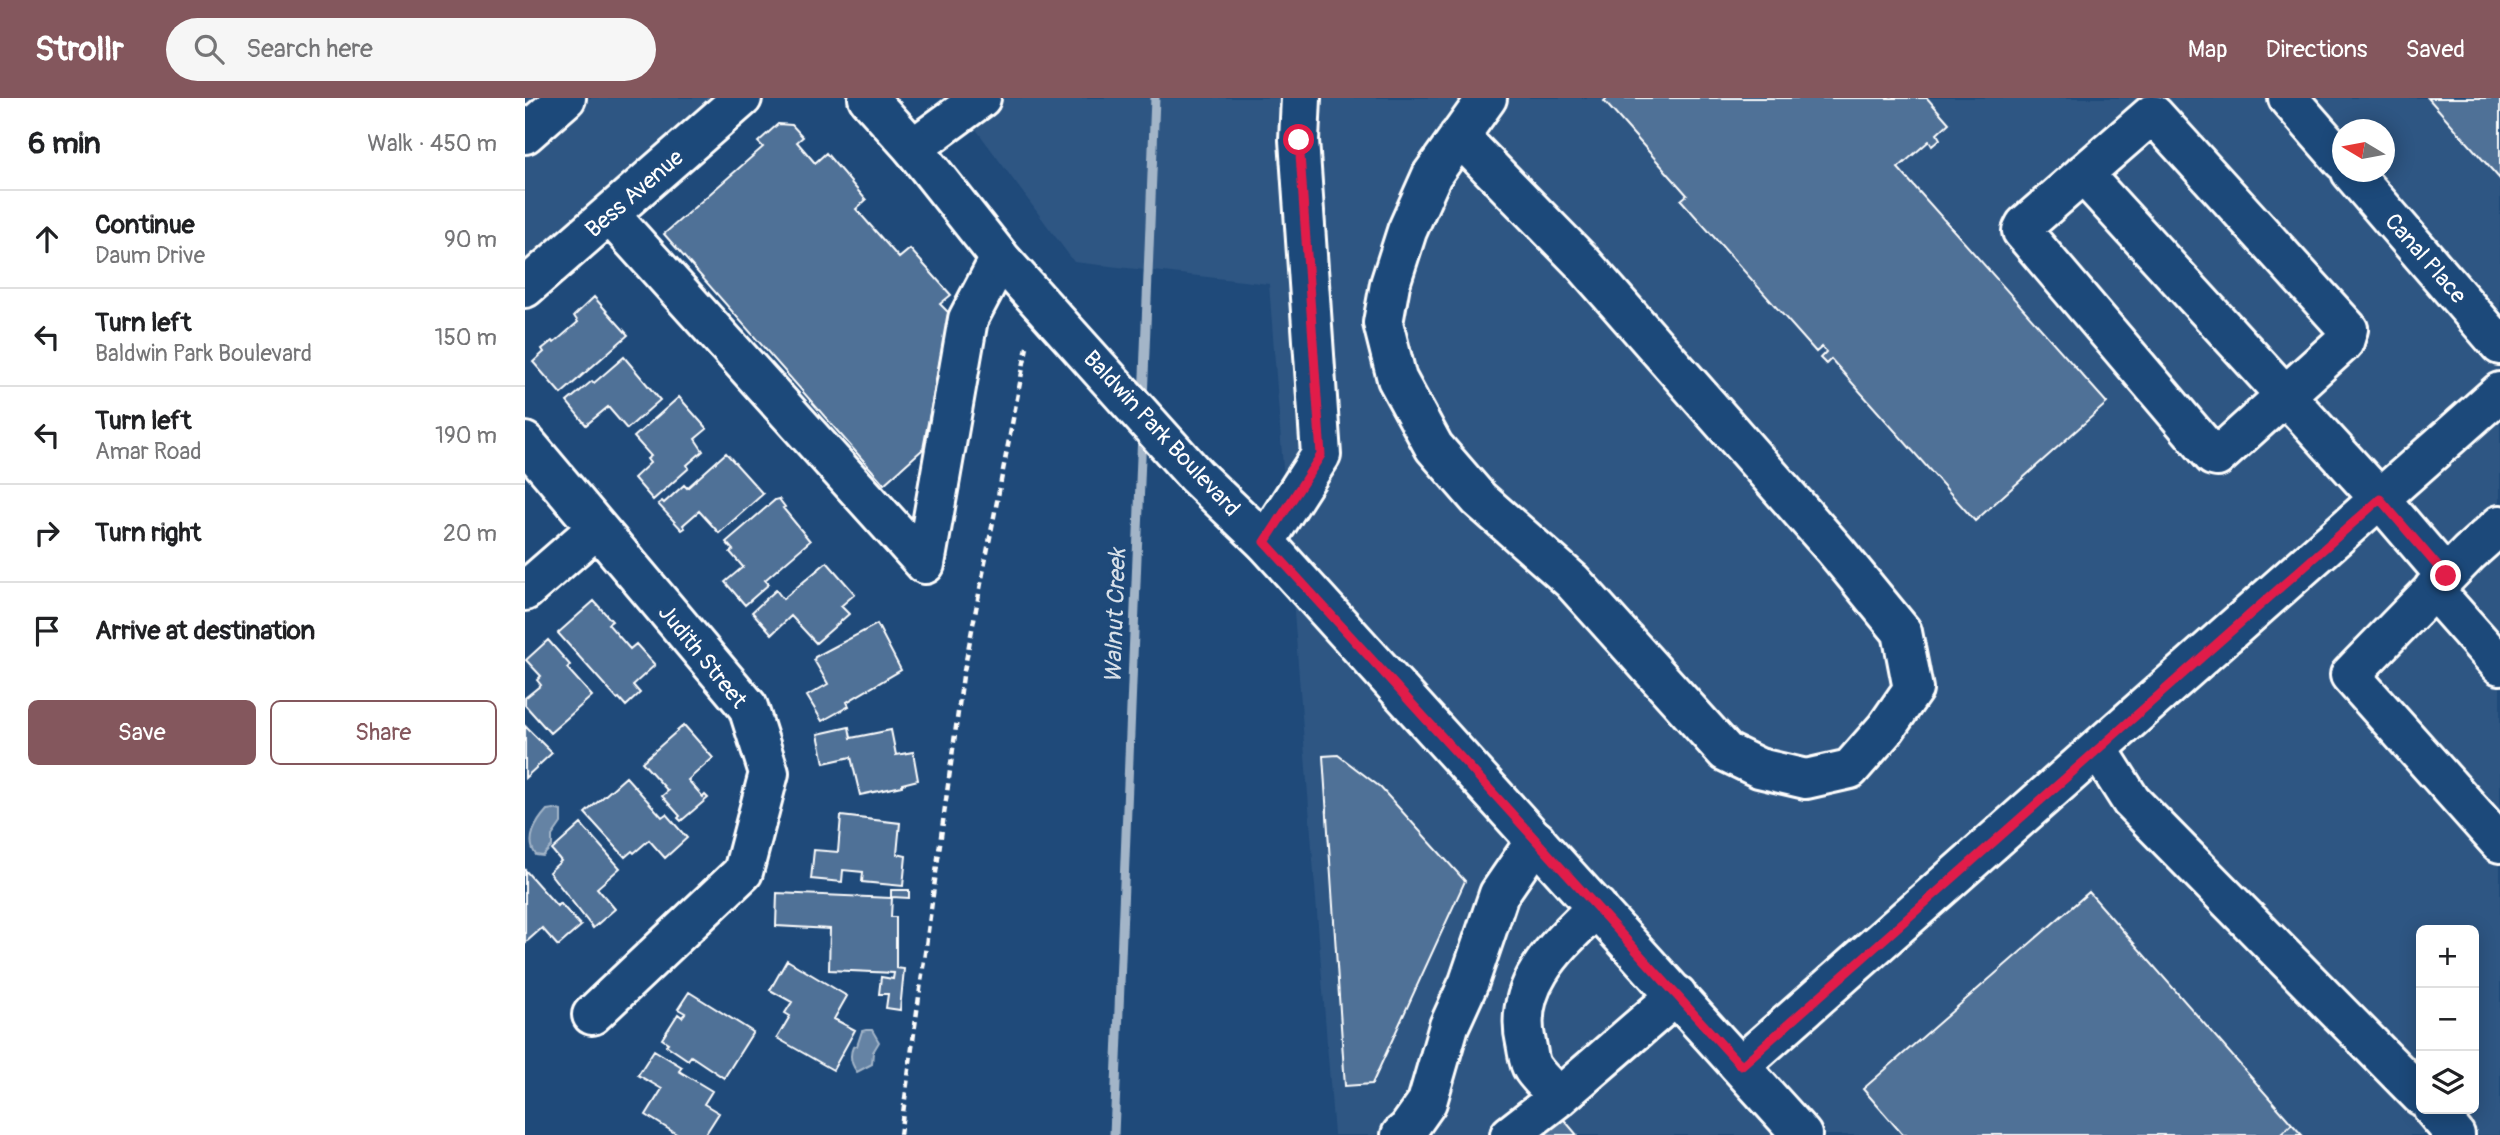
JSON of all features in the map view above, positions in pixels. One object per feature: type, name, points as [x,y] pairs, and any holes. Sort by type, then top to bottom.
[{"type":"main road","points":[[525,134],[566,98]]},
{"type":"main road","name":"Bess Avenue","points":[[525,288],[742,98]]},
{"type":"main road","name":"Baldwin Park Boulevard","points":[[868,98],[913,148],[1000,258],[1196,476],[1253,531],[1597,906],[1802,1135]]},
{"type":"main road","points":[[913,148],[981,98]]},
{"type":"main road","points":[[1253,531],[1321,455],[1299,140],[1301,98]]},
{"type":"main road","points":[[1459,136],[1581,261],[1835,550],[1902,632],[1913,689],[1886,728],[1850,769],[1806,779],[1759,768],[1726,752],[1572,581],[1479,499],[1434,447],[1397,379],[1383,323],[1390,284],[1407,231],[1432,175],[1459,136],[1487,98]]},
{"type":"main road","points":[[2288,98],[2332,148]]},
{"type":"main road","points":[[2151,115],[2348,329],[2344,342],[2285,397],[2217,457],[2213,456],[2022,231],[2025,225],[2151,115]]},
{"type":"main road","points":[[2083,174],[2380,499],[2500,664]]},
{"type":"main road","name":"Canal Place","points":[[2360,182],[2500,345]]},
{"type":"main road","points":[[610,215],[925,564],[968,318],[1000,258]]},
{"type":"main road","points":[[1741,1066],[2500,392]]},
{"type":"main road","name":"Judith Street","points":[[525,442],[748,707],[769,772],[743,872],[592,1014]]},
{"type":"main road","points":[[2500,525],[2439,582],[2350,675],[2500,843]]},
{"type":"main road","points":[[525,591],[596,529]]},
{"type":"main road","points":[[2098,749],[2131,801],[2416,1091]]},
{"type":"main road","points":[[1401,1135],[1427,1102],[1449,1026],[1469,982],[1499,894],[1536,840]]},
{"type":"main road","points":[[1559,1097],[1531,1066],[1522,1027],[1525,1004],[1535,977],[1553,950],[1597,906]]},
{"type":"main road","points":[[1510,1135],[1559,1097],[1677,995]]},
{"type":"main road","points":[[2438,1114],[2455,1135]]},
{"type":"path","points":[[900,1135],[963,676],[1027,347]]},
{"type":"shaded area","points":[[525,98],[741,98],[525,286]]},
{"type":"shaded area","points":[[953,98],[2500,98],[2500,1135],[1334,1135],[1269,284],[1074,262]]},
{"type":"shaded area","points":[[547,810],[561,811],[561,823],[552,836],[552,846],[543,856],[536,855],[532,843],[533,831]]},
{"type":"shaded area","points":[[872,1030],[879,1042],[873,1052],[872,1064],[857,1072],[851,1060],[852,1050],[857,1046],[862,1031]]},
{"type":"building","points":[[1607,98],[1927,98],[1949,123],[1937,134],[1940,139],[1932,146],[1929,141],[1898,168],[2107,403],[1975,521],[1831,359],[1826,364],[1820,358],[1826,352],[1822,347],[1816,352],[1681,200],[1687,195],[1604,101]]},
{"type":"building","points":[[2428,98],[2500,98],[2500,179]]},
{"type":"building","points":[[778,124],[792,125],[803,137],[797,142],[815,163],[826,153],[866,200],[856,209],[899,258],[910,249],[951,295],[940,304],[949,313],[923,449],[884,484],[664,234],[763,147],[758,142]]},
{"type":"building","points":[[594,297],[628,335],[561,394],[533,362],[544,352],[542,349],[552,341],[554,343],[578,322],[574,316]]},
{"type":"building","points":[[624,357],[660,400],[627,429],[608,407],[586,425],[567,402]]},
{"type":"building","points":[[679,397],[707,429],[695,439],[703,451],[687,465],[689,468],[653,500],[634,478],[650,463],[647,459],[651,456],[634,437]]},
{"type":"building","points":[[726,453],[763,494],[719,533],[699,511],[683,525],[685,528],[682,530],[658,504],[662,501],[664,503],[684,485],[687,488]]},
{"type":"building","points":[[779,499],[785,507],[783,508],[810,541],[765,580],[769,584],[745,605],[725,582],[743,567],[730,552],[733,550],[726,542]]},
{"type":"building","points":[[827,562],[855,594],[841,606],[849,614],[816,643],[791,616],[772,634],[752,612],[776,590],[783,599]]},
{"type":"building","points":[[594,601],[612,621],[608,624],[630,649],[636,644],[655,665],[633,685],[640,693],[626,706],[558,633]]},
{"type":"building","points":[[877,624],[901,670],[847,702],[849,706],[822,721],[807,696],[828,684],[814,660],[815,657]]},
{"type":"building","points":[[548,640],[570,665],[567,668],[592,696],[550,733],[525,705],[525,698],[541,685],[537,680],[541,676],[526,660]]},
{"type":"building","points":[[684,725],[713,758],[688,780],[703,797],[705,795],[708,798],[681,821],[678,818],[680,816],[662,796],[668,791],[642,762]]},
{"type":"building","points":[[525,726],[552,753],[525,778]]},
{"type":"building","points":[[849,727],[851,738],[891,730],[896,755],[913,752],[918,780],[860,795],[851,757],[824,763],[818,734]]},
{"type":"building","points":[[1338,755],[1380,787],[1465,881],[1372,1084],[1345,1086],[1323,756]]},
{"type":"building","points":[[626,777],[662,817],[666,814],[687,838],[665,858],[649,840],[625,857],[585,813]]},
{"type":"building","points":[[841,816],[900,823],[897,854],[906,856],[903,886],[862,882],[863,872],[843,870],[842,882],[811,879],[814,850],[838,852]]},
{"type":"building","points":[[581,824],[620,868],[597,888],[615,909],[593,928],[549,872],[561,861],[552,850]]},
{"type":"building","points":[[525,870],[557,906],[560,903],[581,926],[558,946],[542,928],[525,943]]},
{"type":"building","points":[[891,890],[909,890],[909,898],[892,897],[891,917],[896,917],[896,968],[904,969],[900,1010],[886,1008],[888,994],[879,994],[881,977],[893,979],[894,973],[829,970],[830,929],[776,926],[777,893],[891,898]]},
{"type":"building","points":[[2089,892],[2292,1124],[2280,1135],[1903,1135],[1863,1089]]},
{"type":"building","points":[[787,960],[847,996],[834,1019],[855,1030],[833,1070],[777,1038],[790,1016],[785,1013],[792,1002],[770,990]]},
{"type":"building","points":[[689,992],[753,1032],[724,1078],[691,1056],[688,1060],[666,1045],[668,1043],[662,1039],[678,1014],[682,1017],[685,1013],[678,1009]]},
{"type":"building","points":[[654,1050],[682,1067],[679,1071],[712,1091],[704,1104],[719,1113],[705,1135],[678,1135],[646,1115],[662,1089],[638,1075]]},
{"type":"building","points":[[1560,1115],[1577,1135],[1536,1135]]},
{"type":"building","points":[[2292,1124],[2302,1135],[2280,1135]]},
{"type":"waterway","name":"Walnut Creek","points":[[1143,401],[1155,98]]},
{"type":"waterway","name":"Walnut Creek","points":[[1114,1135],[1142,432]]},
{"type":"route","points":[[1299,140],[1321,455],[1265,542],[1741,1066],[2380,499],[2446,576]]}]
